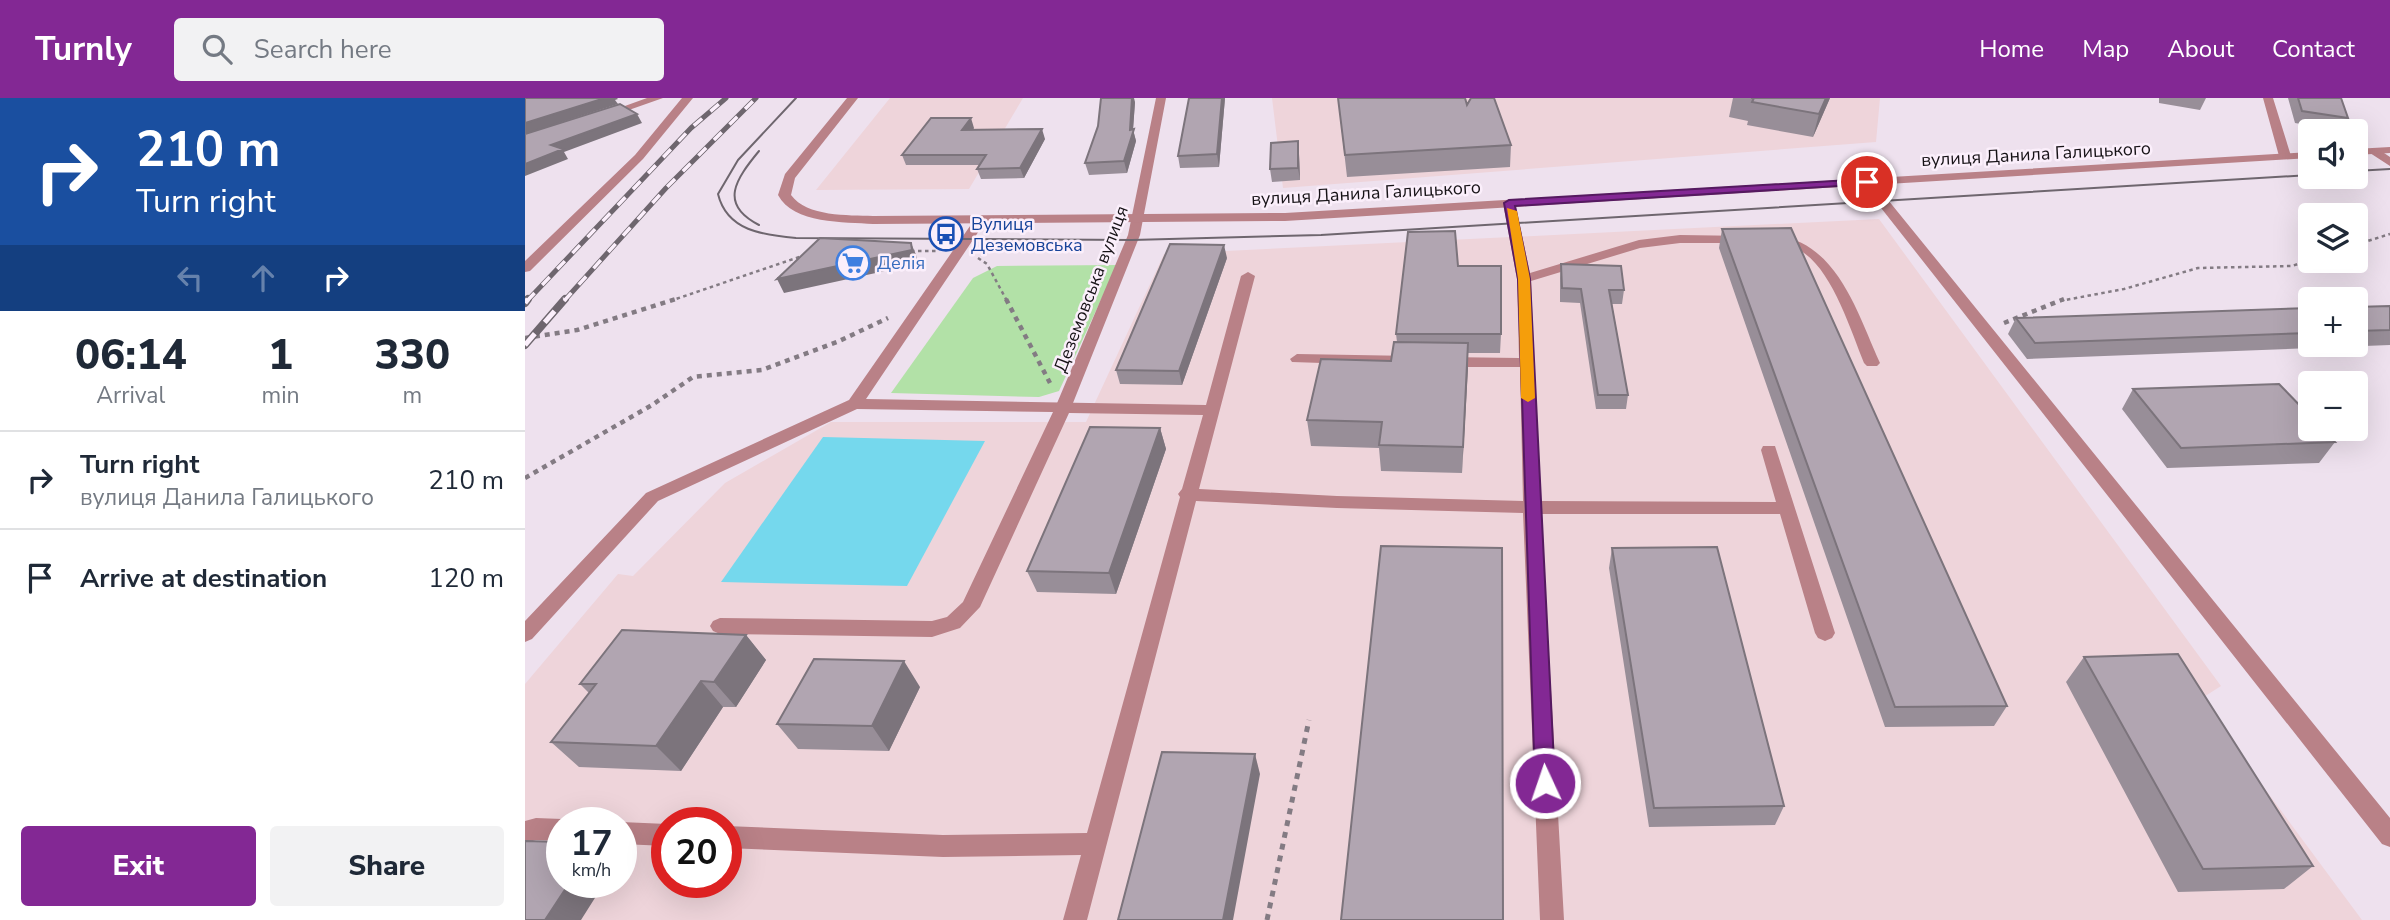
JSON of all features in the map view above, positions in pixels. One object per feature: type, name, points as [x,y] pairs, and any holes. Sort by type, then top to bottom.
[{"type":"street","points":[[591,120],[658,98]]},
{"type":"street","points":[[525,268],[639,157],[688,98]]},
{"type":"street","name":"вулиця Данила Галицького","points":[[853,98],[789,177],[784,191],[788,202],[815,213],[859,219],[1138,220],[1285,216],[2298,155]]},
{"type":"street","name":"Деземовська вулиця","points":[[720,626],[932,629],[953,623],[970,607],[1063,408],[1138,220],[1161,98]]},
{"type":"street","points":[[2267,98],[2285,156]]},
{"type":"street","points":[[2368,151],[2390,150]]},
{"type":"street","points":[[2374,151],[2390,162]]},
{"type":"street","points":[[1867,182],[2390,836]]},
{"type":"street","points":[[1509,203],[1524,279],[1552,920]]},
{"type":"street","points":[[855,404],[981,219]]},
{"type":"street","points":[[1524,279],[1639,244],[1681,239],[1791,241],[1816,256],[1839,293],[1872,363]]},
{"type":"street","points":[[1075,920],[1187,494],[1248,276]]},
{"type":"street","points":[[1297,359],[1527,363]]},
{"type":"street","points":[[525,634],[652,497],[855,404],[1211,410]]},
{"type":"street","points":[[1769,450],[1825,633]]},
{"type":"street","points":[[1187,494],[1316,502],[1532,509],[1786,508]]},
{"type":"street","points":[[525,832],[546,829]]},
{"type":"street","points":[[742,838],[943,846],[1095,844]]},
{"type":"path","points":[[2368,241],[2390,234]]},
{"type":"path","points":[[899,250],[961,249],[987,264],[1063,408]]},
{"type":"path","points":[[525,338],[577,330],[630,315],[808,254]]},
{"type":"path","points":[[1987,330],[2065,299],[2124,289],[2198,268],[2298,264]]},
{"type":"path","points":[[525,478],[652,405],[693,377],[762,370],[837,342],[927,300]]},
{"type":"path","points":[[1267,920],[1309,720]]},
{"type":"shaded area","points":[[890,98],[1023,98],[969,189],[816,190]]},
{"type":"shaded area","points":[[1272,98],[1880,98],[1876,142],[1283,188]]},
{"type":"shaded area","points":[[1879,219],[2221,686],[2199,700],[2362,920],[525,920],[525,684],[618,574],[633,576],[725,483],[831,422],[1086,422],[1164,254]]},
{"type":"green space","points":[[1117,265],[1059,391],[1039,397],[891,393],[973,278],[997,266]]},
{"type":"water","points":[[823,437],[985,441],[907,586],[721,582]]},
{"type":"building","points":[[525,98],[605,98],[525,123]]},
{"type":"building","points":[[1101,98],[1132,98],[1130,130],[1134,129],[1124,161],[1085,163],[1098,126]]},
{"type":"building","points":[[1189,98],[1222,98],[1217,154],[1178,156]]},
{"type":"building","points":[[1338,98],[1465,98],[1467,105],[1471,98],[1494,98],[1511,145],[1345,155]]},
{"type":"building","points":[[1754,98],[1826,98],[1819,114],[1752,102]]},
{"type":"building","points":[[2298,98],[2341,98],[2348,118],[2302,111]]},
{"type":"building","points":[[620,104],[637,114],[551,145],[563,149],[525,164],[525,134]]},
{"type":"building","points":[[931,118],[971,118],[962,130],[1042,129],[1020,168],[977,169],[986,155],[902,155]]},
{"type":"building","points":[[1298,141],[1298,168],[1270,169],[1271,143]]},
{"type":"building","points":[[1791,228],[2007,706],[1895,707],[1722,229]]},
{"type":"building","points":[[1455,231],[1458,266],[1501,266],[1501,334],[1396,334],[1408,232]]},
{"type":"building","points":[[820,238],[911,243],[912,250],[777,279]]},
{"type":"building","points":[[1170,244],[1224,245],[1179,371],[1116,370]]},
{"type":"building","points":[[1561,264],[1621,266],[1624,290],[1609,290],[1628,395],[1598,395],[1581,289],[1562,288]]},
{"type":"building","points":[[2390,306],[2390,330],[2368,331],[2368,307]]},
{"type":"building","points":[[2298,308],[2298,333],[2035,343],[2016,318]]},
{"type":"building","points":[[1394,342],[1468,343],[1463,447],[1379,445],[1382,422],[1307,420],[1321,359],[1391,361]]},
{"type":"building","points":[[2279,384],[2298,404],[2298,441],[2335,442],[2181,448],[2133,389]]},
{"type":"building","points":[[1090,427],[1160,428],[1109,573],[1027,571]]},
{"type":"building","points":[[1381,546],[1502,548],[1503,920],[1341,920]]},
{"type":"building","points":[[1717,547],[1784,806],[1654,808],[1612,548]]},
{"type":"building","points":[[622,630],[746,635],[714,682],[701,681],[656,746],[551,742],[596,684],[580,684]]},
{"type":"building","points":[[2178,654],[2313,866],[2203,869],[2084,657]]},
{"type":"building","points":[[814,659],[904,661],[872,726],[777,724]]},
{"type":"building","points":[[1162,752],[1255,754],[1223,920],[1118,920]]},
{"type":"building","points":[[525,841],[546,842],[546,898],[559,898],[545,920],[525,920]]},
{"type":"tram line","points":[[796,98],[738,160],[718,194],[729,216],[759,233],[796,238],[1132,240],[1321,235],[2298,176]]},
{"type":"tram line","points":[[759,151],[744,171],[735,191],[738,209],[759,225]]},
{"type":"tram line","points":[[2368,170],[2390,169]]},
{"type":"railway","points":[[527,301],[691,128],[726,98]]},
{"type":"railway","points":[[564,301],[666,188],[756,98]]},
{"type":"railway","points":[[525,303],[528,299]]},
{"type":"railway","points":[[525,345],[565,299]]},
{"type":"slow traffic","points":[[1511,211],[1524,279],[1528,398]]},
{"type":"place","name":"Вулиця Деземовська","points":[[946,234]]},
{"type":"place","name":"Делія","points":[[853,263]]},
{"type":"route","points":[[1545,783],[1524,279],[1509,203],[1867,182]]}]
